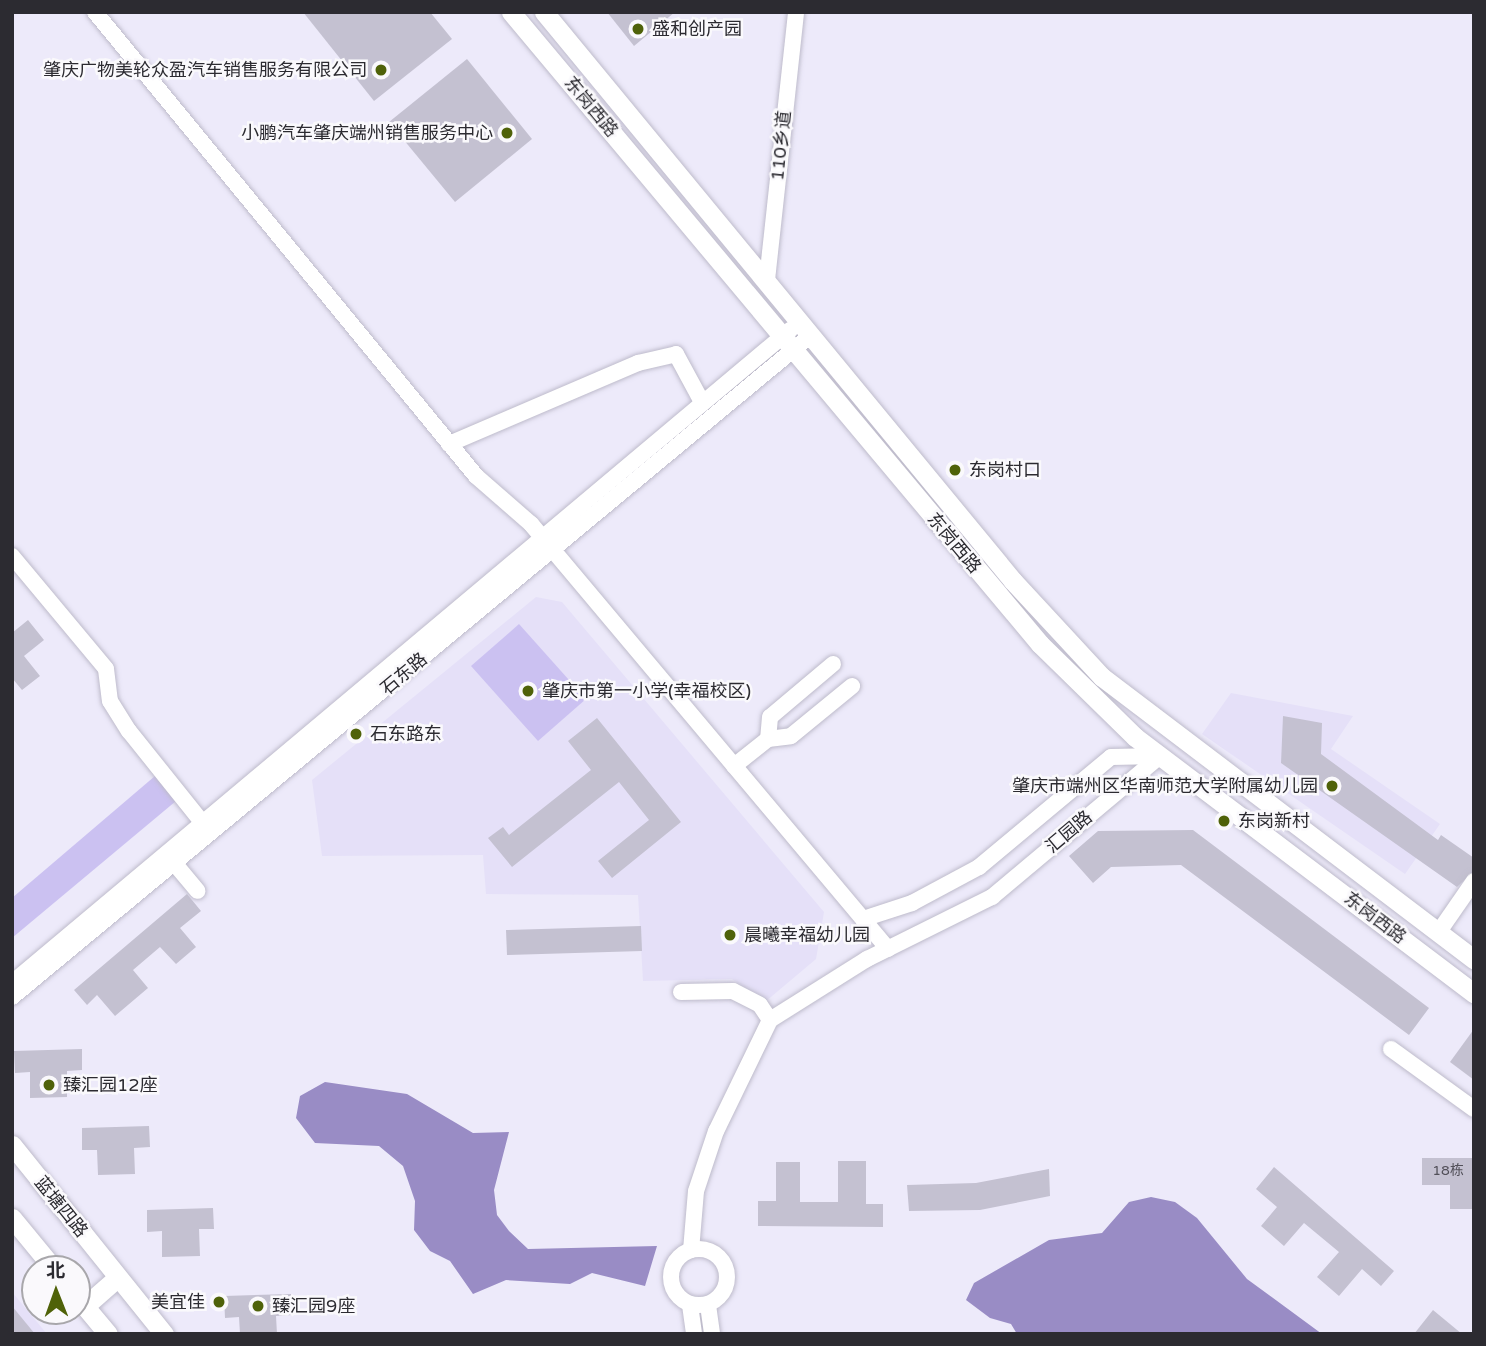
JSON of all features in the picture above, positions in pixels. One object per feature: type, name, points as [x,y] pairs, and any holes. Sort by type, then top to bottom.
[{"type":"main road","name":"东岗西路","points":[[511,12],[1040,644],[1160,756],[1474,993]]},
{"type":"main road","name":"东岗西路","points":[[544,12],[1013,581],[1102,677],[1474,959]]},
{"type":"main road","name":"蓝塘四路","points":[[12,1145],[164,1334]]},
{"type":"main road","points":[[12,1218],[42,1255]]},
{"type":"main road","points":[[91,1295],[117,1278]]},
{"type":"main road","points":[[91,1313],[108,1334]]},
{"type":"street","points":[[95,12],[449,444],[547,544],[888,949]]},
{"type":"street","name":"110乡道","points":[[767,280],[796,12]]},
{"type":"street","points":[[789,342],[806,328]]},
{"type":"street","name":"石东路","points":[[12,983],[201,821],[547,544],[702,402],[789,342]]},
{"type":"street","name":"石东路","points":[[12,997],[175,864],[547,544],[789,342]]},
{"type":"street","points":[[449,444],[638,363],[676,354],[702,402]]},
{"type":"street","points":[[12,556],[106,669],[110,701],[129,731],[201,821]]},
{"type":"street","points":[[768,739],[770,717],[833,664]]},
{"type":"street","points":[[734,766],[768,739],[791,736],[852,686]]},
{"type":"street","name":"汇园路","points":[[863,919],[912,903],[979,867],[1111,757],[1160,756]]},
{"type":"street","name":"汇园路","points":[[770,1020],[888,949],[992,897],[1160,756]]},
{"type":"street","points":[[175,864],[198,891]]},
{"type":"street","points":[[1438,933],[1474,881]]},
{"type":"street","points":[[681,992],[733,991],[760,1005],[770,1020],[716,1131],[696,1191],[691,1250]]},
{"type":"street","points":[[1391,1049],[1474,1109]]},
{"type":"street","points":[[708,1305],[690,1305],[675,1294],[670,1277],[676,1260],[691,1250],[711,1251],[724,1265],[726,1284],[708,1305],[712,1334]]},
{"type":"street","points":[[690,1305],[694,1334]]},
{"type":"shaded area","name":"肇庆市第一小学(幸福校区)","points":[[536,597],[562,602],[824,912],[816,959],[765,1002],[732,979],[643,981],[638,895],[486,894],[483,855],[322,856],[312,780]]},
{"type":"shaded area","points":[[519,624],[586,699],[538,741],[471,666]]},
{"type":"shaded area","name":"肇庆市端州区华南师范大学附属幼儿园","points":[[1231,693],[1353,716],[1331,749],[1440,824],[1405,874],[1202,734]]},
{"type":"shaded area","points":[[155,776],[176,801],[12,938],[12,898]]},
{"type":"shaded area","points":[[325,1082],[407,1094],[473,1133],[509,1132],[494,1190],[497,1215],[509,1231],[528,1249],[657,1246],[645,1286],[592,1273],[570,1284],[506,1280],[473,1294],[450,1261],[430,1251],[414,1230],[415,1201],[403,1166],[379,1146],[315,1143],[296,1118],[300,1096]]},
{"type":"shaded area","points":[[1151,1197],[1175,1202],[1197,1218],[1247,1279],[1322,1334],[1017,1334],[1011,1324],[990,1318],[966,1300],[974,1283],[1049,1240],[1102,1233],[1129,1202]]},
{"type":"shaded area","points":[[12,1292],[21,1303],[21,1325],[40,1325],[47,1334],[12,1334]]},
{"type":"building","name":"肇庆广物美轮众盈汽车销售服务有限公司","points":[[303,12],[430,12],[452,39],[374,101]]},
{"type":"building","name":"盛和创产园","points":[[607,12],[675,12],[634,46]]},
{"type":"building","points":[[467,59],[532,139],[455,202],[389,122]]},
{"type":"building","points":[[28,620],[44,640],[24,656],[40,676],[22,690],[12,678],[12,633]]},
{"type":"building","points":[[1283,716],[1322,723],[1321,754],[1438,840],[1441,835],[1474,858],[1474,871],[1457,887],[1281,763]]},
{"type":"building","points":[[597,718],[681,822],[612,878],[598,861],[649,820],[619,782],[512,867],[488,838],[503,827],[509,835],[591,770],[568,741]]},
{"type":"building","points":[[1193,830],[1429,1008],[1409,1035],[1181,865],[1111,867],[1093,883],[1069,856],[1098,831]]},
{"type":"building","points":[[187,894],[201,911],[180,928],[196,947],[176,964],[160,947],[133,970],[148,988],[115,1016],[97,995],[87,1005],[74,990]]},
{"type":"building","points":[[641,926],[642,951],[507,955],[506,930]]},
{"type":"building","points":[[1474,1029],[1474,1080],[1450,1062]]},
{"type":"building","name":"臻汇园12座","points":[[82,1049],[82,1070],[67,1071],[67,1097],[30,1098],[30,1072],[15,1073],[14,1051]]},
{"type":"building","points":[[149,1126],[150,1147],[134,1148],[135,1174],[98,1175],[97,1150],[82,1150],[82,1128]]},
{"type":"building","points":[[1422,1158],[1474,1158],[1474,1209],[1450,1209],[1450,1185],[1422,1185]]},
{"type":"building","points":[[838,1161],[866,1161],[866,1204],[883,1204],[883,1227],[758,1226],[758,1201],[776,1201],[776,1162],[800,1162],[800,1202],[838,1202]]},
{"type":"building","points":[[1274,1167],[1394,1271],[1381,1286],[1362,1269],[1339,1296],[1317,1277],[1339,1252],[1304,1223],[1284,1246],[1261,1226],[1277,1207],[1256,1189]]},
{"type":"building","points":[[1049,1169],[1050,1196],[980,1210],[909,1211],[907,1185],[976,1183]]},
{"type":"building","points":[[213,1208],[214,1229],[199,1229],[200,1256],[162,1257],[162,1231],[147,1232],[147,1210]]},
{"type":"building","name":"臻汇园9座","points":[[291,1294],[292,1315],[276,1316],[277,1334],[240,1334],[239,1317],[225,1318],[224,1296]]},
{"type":"building","points":[[12,1306],[21,1317],[21,1325],[28,1325],[35,1334],[12,1334]]},
{"type":"building","points":[[1433,1310],[1462,1334],[1414,1334]]},
{"type":"place","name":"盛和创产园","points":[[638,29]]},
{"type":"place","name":"肇庆广物美轮众盈汽车销售服务有限公司","points":[[381,70]]},
{"type":"place","name":"小鹏汽车肇庆端州销售服务中心","points":[[507,133]]},
{"type":"place","name":"东岗村口","points":[[955,470]]},
{"type":"place","name":"肇庆市第一小学(幸福校区)","points":[[528,691]]},
{"type":"place","name":"石东路东","points":[[356,734]]},
{"type":"place","name":"肇庆市端州区华南师范大学附属幼儿园","points":[[1332,786]]},
{"type":"place","name":"东岗新村","points":[[1224,821]]},
{"type":"place","name":"晨曦幸福幼儿园","points":[[730,935]]},
{"type":"place","name":"臻汇园12座","points":[[49,1085]]},
{"type":"place","name":"美宜佳","points":[[219,1302]]},
{"type":"place","name":"臻汇园9座","points":[[258,1306]]}]
